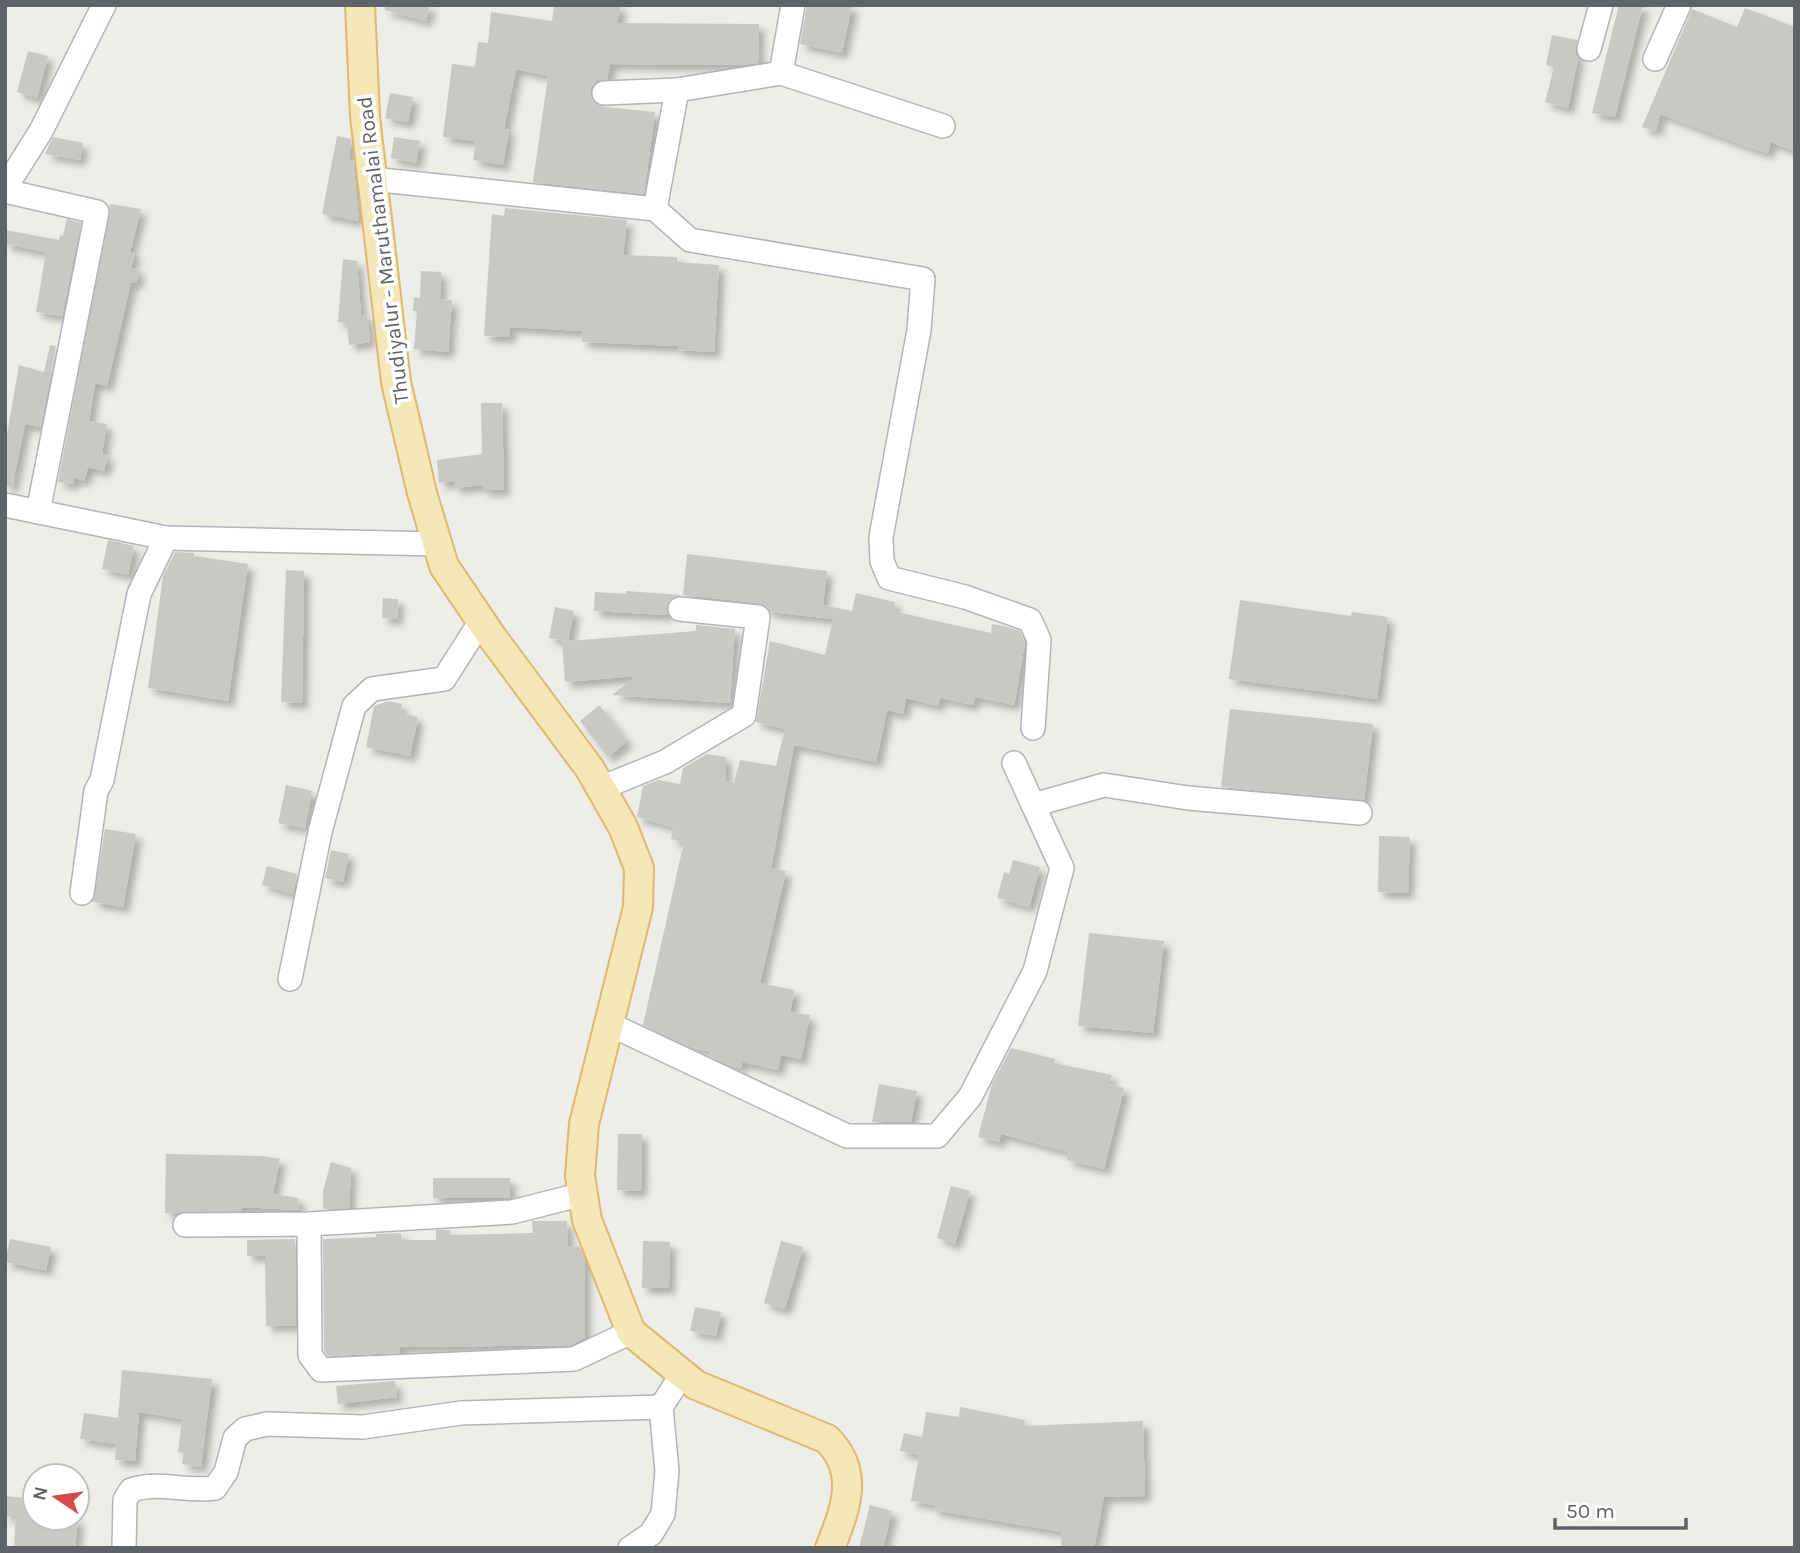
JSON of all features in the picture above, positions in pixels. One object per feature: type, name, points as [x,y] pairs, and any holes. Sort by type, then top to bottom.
[{"type":"main road","name":"Thudiyalur - Maruthamalai Road","points":[[360,5],[365,116],[396,382],[444,566],[601,788],[623,827],[639,868],[638,907],[584,1124],[580,1176],[587,1220],[631,1332],[681,1376],[696,1385],[827,1439],[837,1449],[846,1464],[848,1479],[846,1497],[831,1548]]},
{"type":"street","points":[[38,512],[97,212],[5,189],[41,131],[104,5]]},
{"type":"street","points":[[781,73],[793,5]]},
{"type":"street","points":[[1589,48],[1601,5]]},
{"type":"street","points":[[1655,59],[1679,5]]},
{"type":"street","points":[[604,93],[677,90],[781,73],[943,126]]},
{"type":"street","points":[[655,209],[677,90]]},
{"type":"street","points":[[372,179],[655,209],[690,240],[923,279],[919,330],[881,537],[882,561],[889,578],[965,597],[1030,620],[1039,640],[1032,727]]},
{"type":"street","points":[[5,505],[166,538],[437,544]]},
{"type":"street","points":[[82,892],[96,791],[102,779],[139,594],[166,538]]},
{"type":"street","points":[[601,788],[665,762],[744,715],[758,617],[680,610]]},
{"type":"street","points":[[290,979],[320,832],[354,706],[372,689],[444,679],[481,621]]},
{"type":"street","points":[[607,1023],[848,1136],[937,1136],[970,1097],[1035,971],[1062,868],[1014,763]]},
{"type":"street","points":[[1033,805],[1104,785],[1188,798],[1360,813]]},
{"type":"street","points":[[186,1225],[309,1224],[512,1212],[583,1194]]},
{"type":"street","points":[[309,1224],[310,1355],[321,1370],[574,1359],[631,1332]]},
{"type":"street","points":[[630,1548],[651,1534],[663,1514],[667,1471],[661,1407],[681,1376]]},
{"type":"street","points":[[124,1548],[125,1500],[131,1490],[151,1483],[192,1491],[215,1488],[226,1472],[236,1438],[245,1429],[267,1424],[363,1427],[461,1413],[661,1407]]},
{"type":"building","points":[[385,5],[430,5],[426,21],[385,10]]},
{"type":"building","points":[[554,5],[621,5],[617,23],[759,24],[758,63],[610,64],[607,79],[597,81],[591,87],[593,101],[604,107],[655,112],[644,194],[533,182],[548,76],[516,69],[504,129],[509,130],[503,165],[473,160],[476,141],[443,137],[452,64],[475,67],[478,42],[488,43],[491,12],[552,21]]},
{"type":"building","points":[[807,5],[852,5],[842,53],[800,44]]},
{"type":"building","points":[[1619,5],[1643,5],[1615,117],[1592,113]]},
{"type":"building","points":[[1745,8],[1795,27],[1795,151],[1771,142],[1768,153],[1660,114],[1656,131],[1642,127],[1692,9],[1737,27]]},
{"type":"building","points":[[1552,35],[1577,40],[1575,52],[1578,58],[1568,108],[1545,102],[1554,67],[1546,65]]},
{"type":"building","points":[[28,51],[48,56],[37,98],[17,92]]},
{"type":"building","points":[[390,93],[413,97],[408,122],[385,118]]},
{"type":"building","points":[[337,136],[351,139],[349,160],[353,160],[359,221],[322,214]]},
{"type":"building","points":[[53,137],[83,143],[80,160],[45,154]]},
{"type":"building","points":[[394,137],[420,141],[416,163],[391,158]]},
{"type":"building","points":[[110,204],[141,209],[130,252],[135,253],[131,268],[139,269],[136,283],[131,282],[107,386],[95,383],[89,421],[107,424],[102,454],[108,456],[104,471],[88,467],[84,481],[74,477],[74,484],[58,482]]},
{"type":"building","points":[[505,208],[627,220],[623,255],[677,257],[677,262],[719,265],[714,352],[678,350],[678,346],[582,342],[583,331],[510,327],[510,337],[484,336],[492,214],[504,216]]},
{"type":"building","points":[[67,219],[81,223],[62,316],[36,312],[46,252],[5,244],[5,230],[59,240],[60,235],[63,236]]},
{"type":"building","points":[[343,259],[357,261],[361,315],[367,315],[370,342],[349,345],[347,323],[338,322]]},
{"type":"building","points":[[421,271],[441,272],[440,299],[452,300],[448,352],[414,349],[417,311],[413,311],[414,297],[420,298]]},
{"type":"building","points":[[50,345],[56,346],[41,427],[25,424],[12,487],[5,486],[5,446],[19,365],[44,372]]},
{"type":"building","points":[[481,403],[502,403],[504,490],[483,490],[483,485],[455,488],[454,481],[439,483],[437,460],[482,454]]},
{"type":"building","points":[[108,540],[134,546],[128,575],[102,569]]},
{"type":"building","points":[[175,552],[248,564],[228,701],[148,688],[163,576]]},
{"type":"building","points":[[687,554],[827,571],[823,605],[852,611],[856,593],[895,602],[894,611],[927,619],[991,633],[992,624],[1008,627],[1020,631],[1025,643],[1014,705],[975,697],[973,705],[940,698],[938,706],[906,698],[903,714],[887,710],[876,762],[794,745],[771,868],[786,871],[760,983],[795,990],[790,1012],[810,1015],[801,1059],[781,1055],[778,1070],[742,1062],[741,1068],[730,1065],[710,1056],[711,1052],[691,1047],[643,1025],[684,842],[671,839],[673,827],[637,817],[643,786],[658,780],[680,784],[683,768],[707,754],[726,757],[725,781],[734,782],[740,760],[776,766],[785,729],[756,722],[770,641],[825,655],[833,619],[771,612],[759,603],[683,595]]},
{"type":"building","points":[[286,570],[304,571],[302,703],[281,702]]},
{"type":"building","points":[[626,591],[681,595],[668,601],[668,615],[594,611],[595,592],[626,594]]},
{"type":"building","points":[[383,598],[398,599],[397,619],[382,618]]},
{"type":"building","points":[[1240,600],[1351,616],[1352,612],[1388,617],[1377,699],[1229,679]]},
{"type":"building","points":[[555,607],[574,611],[568,641],[696,631],[696,625],[735,629],[730,703],[612,695],[636,676],[565,682],[562,642],[566,641],[549,638]]},
{"type":"building","points":[[388,701],[402,704],[400,713],[418,717],[410,756],[366,747],[374,706]]},
{"type":"building","points":[[599,705],[627,741],[608,757],[580,721]]},
{"type":"building","points":[[1230,709],[1373,724],[1364,800],[1221,787]]},
{"type":"building","points":[[286,785],[312,791],[305,828],[278,823]]},
{"type":"building","points":[[105,829],[136,834],[123,907],[93,902]]},
{"type":"building","points":[[1379,836],[1410,837],[1408,893],[1378,892]]},
{"type":"building","points":[[331,850],[349,854],[343,882],[325,878]]},
{"type":"building","points":[[1013,860],[1040,867],[1029,907],[997,898],[1004,872],[1009,874]]},
{"type":"building","points":[[267,866],[297,874],[293,894],[262,885]]},
{"type":"building","points":[[1089,933],[1164,941],[1153,1033],[1078,1026]]},
{"type":"building","points":[[1011,1048],[1055,1059],[1054,1063],[1112,1075],[1109,1084],[1124,1088],[1104,1169],[1067,1160],[1069,1152],[1001,1134],[999,1142],[978,1137],[992,1084]]},
{"type":"building","points":[[879,1084],[917,1091],[911,1122],[872,1122]]},
{"type":"building","points":[[618,1134],[642,1134],[641,1191],[617,1190]]},
{"type":"building","points":[[166,1154],[262,1156],[280,1159],[273,1194],[299,1198],[298,1210],[242,1207],[242,1211],[165,1213]]},
{"type":"building","points":[[331,1162],[351,1168],[349,1208],[323,1209],[323,1191]]},
{"type":"building","points":[[433,1178],[510,1178],[510,1198],[433,1198]]},
{"type":"building","points":[[951,1186],[970,1191],[955,1244],[937,1238]]},
{"type":"building","points":[[532,1221],[567,1221],[568,1246],[579,1246],[585,1259],[585,1338],[571,1345],[400,1347],[400,1353],[328,1356],[324,1350],[323,1239],[401,1233],[401,1240],[436,1240],[436,1230],[450,1230],[451,1235],[533,1233]]},
{"type":"building","points":[[10,1239],[51,1247],[46,1270],[5,1262]]},
{"type":"building","points":[[295,1239],[296,1325],[266,1326],[265,1256],[247,1256],[247,1240]]},
{"type":"building","points":[[643,1241],[670,1242],[669,1288],[642,1288]]},
{"type":"building","points":[[781,1241],[803,1247],[785,1309],[764,1303]]},
{"type":"building","points":[[695,1307],[721,1312],[716,1336],[690,1331]]},
{"type":"building","points":[[122,1370],[212,1379],[201,1467],[182,1464],[184,1453],[178,1452],[182,1419],[139,1412],[135,1461],[115,1460],[116,1444],[80,1439],[84,1413],[118,1418]]},
{"type":"building","points":[[395,1381],[397,1397],[338,1404],[336,1386]]},
{"type":"building","points":[[960,1407],[1025,1420],[1024,1426],[1143,1421],[1145,1496],[1104,1497],[1094,1548],[1061,1548],[1062,1532],[934,1510],[934,1505],[911,1501],[919,1455],[900,1451],[904,1433],[922,1437],[926,1412],[959,1417]]},
{"type":"building","points":[[5,1496],[21,1498],[21,1532],[77,1532],[75,1548],[14,1548],[16,1516],[5,1516]]},
{"type":"building","points":[[870,1505],[892,1511],[883,1548],[859,1548]]}]
